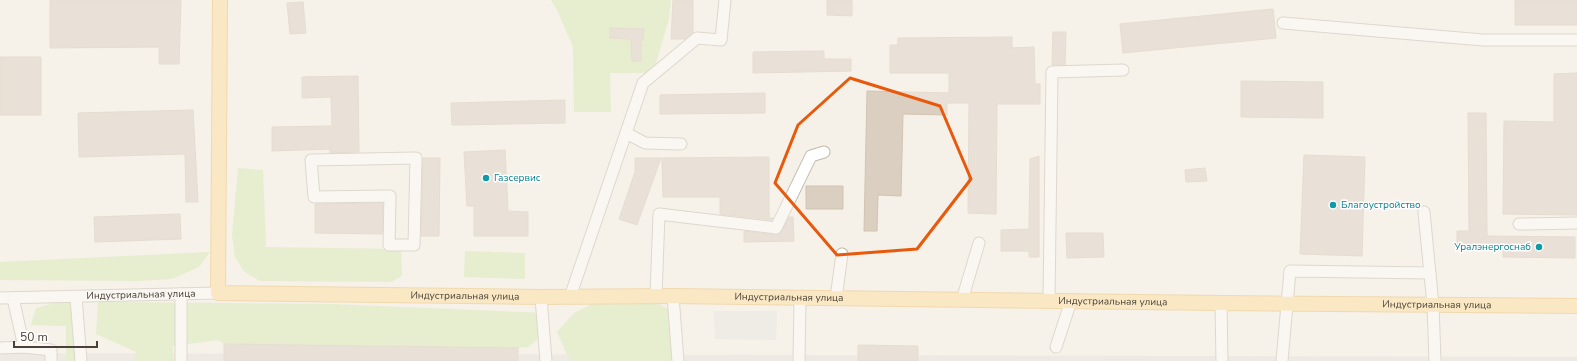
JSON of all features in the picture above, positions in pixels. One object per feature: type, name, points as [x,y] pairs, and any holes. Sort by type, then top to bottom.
[{"type":"main road","points":[[218,293],[220,0]]},
{"type":"main road","name":"Индустриальная улица","points":[[218,293],[541,297],[673,296],[1577,306]]},
{"type":"street","points":[[570,297],[643,83],[697,38],[721,40],[725,0]]},
{"type":"street","points":[[1283,23],[1483,40],[1577,40]]},
{"type":"street","points":[[1049,301],[1052,72],[1123,70]]},
{"type":"street","points":[[626,133],[645,143],[681,144]]},
{"type":"street","points":[[656,296],[659,214],[776,228],[810,156],[824,152]]},
{"type":"street","points":[[416,158],[414,246],[389,245],[390,196],[314,197],[311,160],[416,158]]},
{"type":"street","points":[[1424,212],[1434,305],[1435,361]]},
{"type":"street","points":[[1519,224],[1577,223]]},
{"type":"street","points":[[962,300],[979,243]]},
{"type":"street","points":[[836,298],[842,254]]},
{"type":"street","points":[[1282,361],[1290,271],[1430,274]]},
{"type":"street","name":"Индустриальная улица","points":[[0,298],[218,293]]},
{"type":"street","points":[[180,294],[181,361]]},
{"type":"street","points":[[673,296],[678,361]]},
{"type":"street","points":[[76,297],[81,361]]},
{"type":"street","points":[[541,297],[546,361]]},
{"type":"street","points":[[14,298],[24,347]]},
{"type":"street","points":[[799,361],[800,298]]},
{"type":"street","points":[[1056,347],[1072,301]]},
{"type":"street","points":[[1221,303],[1222,361]]},
{"type":"street","points":[[0,348],[24,347],[51,350],[51,361]]},
{"type":"highlighted area","points":[[850,78],[940,106],[971,179],[917,249],[837,255],[775,183],[798,125]]},
{"type":"shaded area","points":[[714,311],[777,311],[776,340],[715,339]]},
{"type":"shaded area","points":[[0,353],[1577,357],[1577,361],[0,361]]},
{"type":"green space","points":[[551,0],[671,0],[669,19],[653,73],[610,73],[611,112],[574,112],[573,47]]},
{"type":"green space","points":[[238,168],[263,170],[266,247],[401,249],[402,276],[391,282],[260,281],[248,274],[243,270],[235,257],[232,235]]},
{"type":"green space","points":[[465,251],[525,253],[525,279],[464,277]]},
{"type":"green space","points":[[210,252],[199,267],[172,279],[138,281],[0,280],[0,262]]},
{"type":"green space","points":[[66,300],[73,301],[77,361],[66,361],[66,326],[31,325],[36,308]]},
{"type":"green space","points":[[98,302],[333,304],[545,313],[546,332],[528,347],[518,348],[224,344],[218,340],[173,346],[173,361],[134,361],[136,352],[96,334]]},
{"type":"green space","points":[[627,302],[658,304],[677,313],[680,361],[572,361],[568,357],[557,332],[574,313],[592,304]]},
{"type":"building","points":[[50,0],[181,0],[179,64],[159,64],[159,47],[50,48]]},
{"type":"building","points":[[673,0],[693,0],[693,33],[685,39],[671,39]]},
{"type":"building","points":[[827,0],[852,0],[852,16],[827,15]]},
{"type":"building","points":[[1515,0],[1577,0],[1577,25],[1515,25]]},
{"type":"building","points":[[303,2],[306,33],[290,34],[287,3]]},
{"type":"building","points":[[1273,9],[1276,38],[1123,53],[1120,24]]},
{"type":"building","points":[[610,28],[644,29],[643,40],[641,40],[641,61],[632,61],[631,39],[610,38]]},
{"type":"building","points":[[1053,32],[1066,32],[1065,65],[1052,65]]},
{"type":"building","points":[[1012,37],[1012,48],[1034,47],[1035,84],[1040,84],[1040,104],[997,104],[996,214],[968,213],[969,103],[947,103],[947,115],[903,114],[901,196],[878,195],[877,231],[864,231],[867,91],[949,93],[949,73],[890,73],[890,45],[898,45],[898,38]]},
{"type":"building","points":[[824,51],[824,59],[851,59],[851,71],[753,73],[753,52]]},
{"type":"building","points":[[0,57],[41,57],[41,115],[0,115]]},
{"type":"building","points":[[1577,73],[1577,215],[1503,214],[1504,121],[1554,122],[1554,74]]},
{"type":"building","points":[[358,76],[359,152],[330,153],[330,149],[272,151],[272,127],[332,126],[331,97],[302,98],[302,77]]},
{"type":"building","points":[[1241,81],[1323,82],[1323,118],[1241,117]]},
{"type":"building","points":[[765,93],[765,113],[660,114],[660,95]]},
{"type":"building","points":[[565,100],[565,123],[452,125],[451,103]]},
{"type":"building","points":[[193,110],[198,202],[186,202],[185,154],[79,157],[78,113]]},
{"type":"building","points":[[1468,113],[1486,113],[1487,236],[1575,237],[1575,258],[1503,257],[1503,248],[1457,248],[1457,231],[1469,231]]},
{"type":"building","points":[[505,150],[508,211],[528,212],[528,236],[474,236],[474,206],[467,206],[464,152]]},
{"type":"building","name":"Благоустройство","points":[[1304,155],[1365,157],[1362,256],[1300,254]]},
{"type":"building","points":[[1039,156],[1039,257],[1029,257],[1029,251],[1001,251],[1001,230],[1029,229],[1030,159]]},
{"type":"building","points":[[769,157],[769,218],[773,218],[772,220],[720,214],[720,197],[663,197],[662,158]]},
{"type":"building","points":[[423,158],[440,158],[439,236],[421,236]]},
{"type":"building","points":[[635,158],[661,158],[637,225],[619,219],[635,172]]},
{"type":"building","points":[[1205,168],[1207,181],[1186,182],[1185,170]]},
{"type":"building","points":[[806,186],[843,186],[843,209],[806,209]]},
{"type":"building","points":[[383,203],[382,234],[315,233],[315,204]]},
{"type":"building","points":[[180,214],[181,239],[95,242],[94,217]]},
{"type":"building","points":[[789,217],[793,217],[794,241],[744,242],[744,231],[775,235],[780,234]]},
{"type":"building","points":[[1066,233],[1103,233],[1104,257],[1067,258]]},
{"type":"building","points":[[224,344],[518,348],[518,361],[224,361]]},
{"type":"building","points":[[858,345],[918,346],[918,361],[858,361]]},
{"type":"place","name":"Газсервис","points":[[486,178]]},
{"type":"place","name":"Благоустройство","points":[[1333,205]]},
{"type":"place","name":"Уралэнергоснаб","points":[[1539,247]]}]
